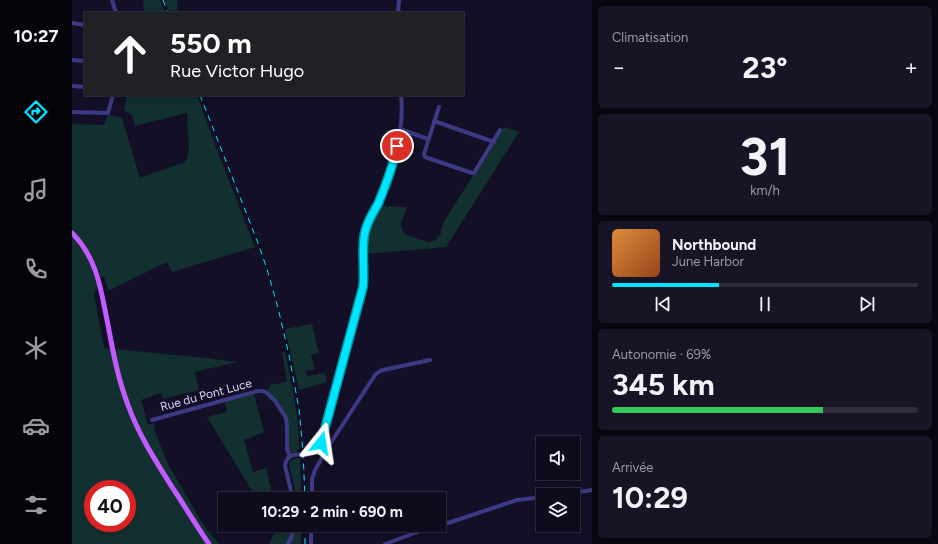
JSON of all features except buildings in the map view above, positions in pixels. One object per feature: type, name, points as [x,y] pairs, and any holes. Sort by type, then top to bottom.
[{"type":"main road","points":[[72,233],[88,252],[96,270],[116,367],[134,421],[156,462],[209,544]]},
{"type":"street","points":[[112,0],[116,12]]},
{"type":"street","points":[[398,12],[399,0]]},
{"type":"street","points":[[72,23],[84,25]]},
{"type":"street","points":[[72,60],[84,61]]},
{"type":"street","points":[[72,86],[84,87]]},
{"type":"street","points":[[72,112],[108,113],[114,96]]},
{"type":"street","points":[[292,492],[286,466],[287,460],[290,456],[312,453],[316,451],[322,440],[363,287],[364,235],[395,157],[402,111],[401,96]]},
{"type":"street","points":[[439,107],[428,139],[424,154],[425,157],[473,173],[494,142],[500,130]]},
{"type":"street","points":[[434,122],[494,142]]},
{"type":"street","points":[[400,129],[428,139]]},
{"type":"street","points":[[312,492],[315,470],[376,374],[383,370],[430,360]]},
{"type":"street","name":"Rue du Pont Luce","points":[[152,420],[238,396],[263,391],[273,399],[285,416],[288,427],[287,446],[290,456]]},
{"type":"street","points":[[316,451],[323,457]]},
{"type":"street","points":[[580,492],[592,490]]},
{"type":"street","points":[[385,544],[423,530],[515,501],[536,498]]},
{"type":"street","points":[[288,544],[293,532]]},
{"type":"street","points":[[311,532],[311,544]]},
{"type":"green space","points":[[143,0],[160,0],[165,12],[144,12]]},
{"type":"green space","points":[[164,0],[177,0],[178,12],[170,12]]},
{"type":"green space","points":[[127,96],[197,96],[255,247],[172,272],[167,262],[108,291],[105,277],[101,277],[86,246],[72,232],[72,124],[104,125],[108,115],[122,118],[140,178],[185,162],[189,149],[187,113],[135,126],[132,115],[124,110]]},
{"type":"green space","points":[[504,127],[519,132],[446,247],[367,254],[367,236],[369,227],[380,206],[407,207],[401,223],[403,232],[409,236],[429,242],[436,240],[441,233],[443,223]]},
{"type":"green space","points":[[72,236],[82,247],[90,262],[98,288],[94,293],[104,348],[237,362],[195,372],[199,390],[163,399],[161,393],[141,400],[148,425],[154,423],[155,432],[168,464],[204,526],[219,544],[72,544]]},
{"type":"green space","points":[[312,324],[319,353],[311,355],[315,369],[306,371],[307,376],[325,373],[327,382],[299,390],[285,329]]},
{"type":"green space","points":[[282,352],[285,352],[295,401],[299,438],[299,450],[297,450],[297,452],[291,452],[289,449],[289,429],[287,420],[267,391],[272,383],[277,385],[287,381]]},
{"type":"green space","points":[[254,394],[264,432],[244,440],[253,472],[266,468],[272,492],[253,492],[207,417],[227,412],[225,401]]},
{"type":"green space","points":[[300,458],[301,492],[295,492],[289,464],[292,460]]},
{"type":"green space","points":[[275,532],[301,532],[301,544],[269,544]]},
{"type":"railway","points":[[163,0],[168,12]]},
{"type":"railway","points":[[200,96],[258,243],[278,308],[289,355],[299,409],[305,492]]},
{"type":"railway","points":[[305,532],[305,544]]},
{"type":"route","points":[[321,443],[363,287],[365,231],[378,203],[395,157],[397,146]]}]
